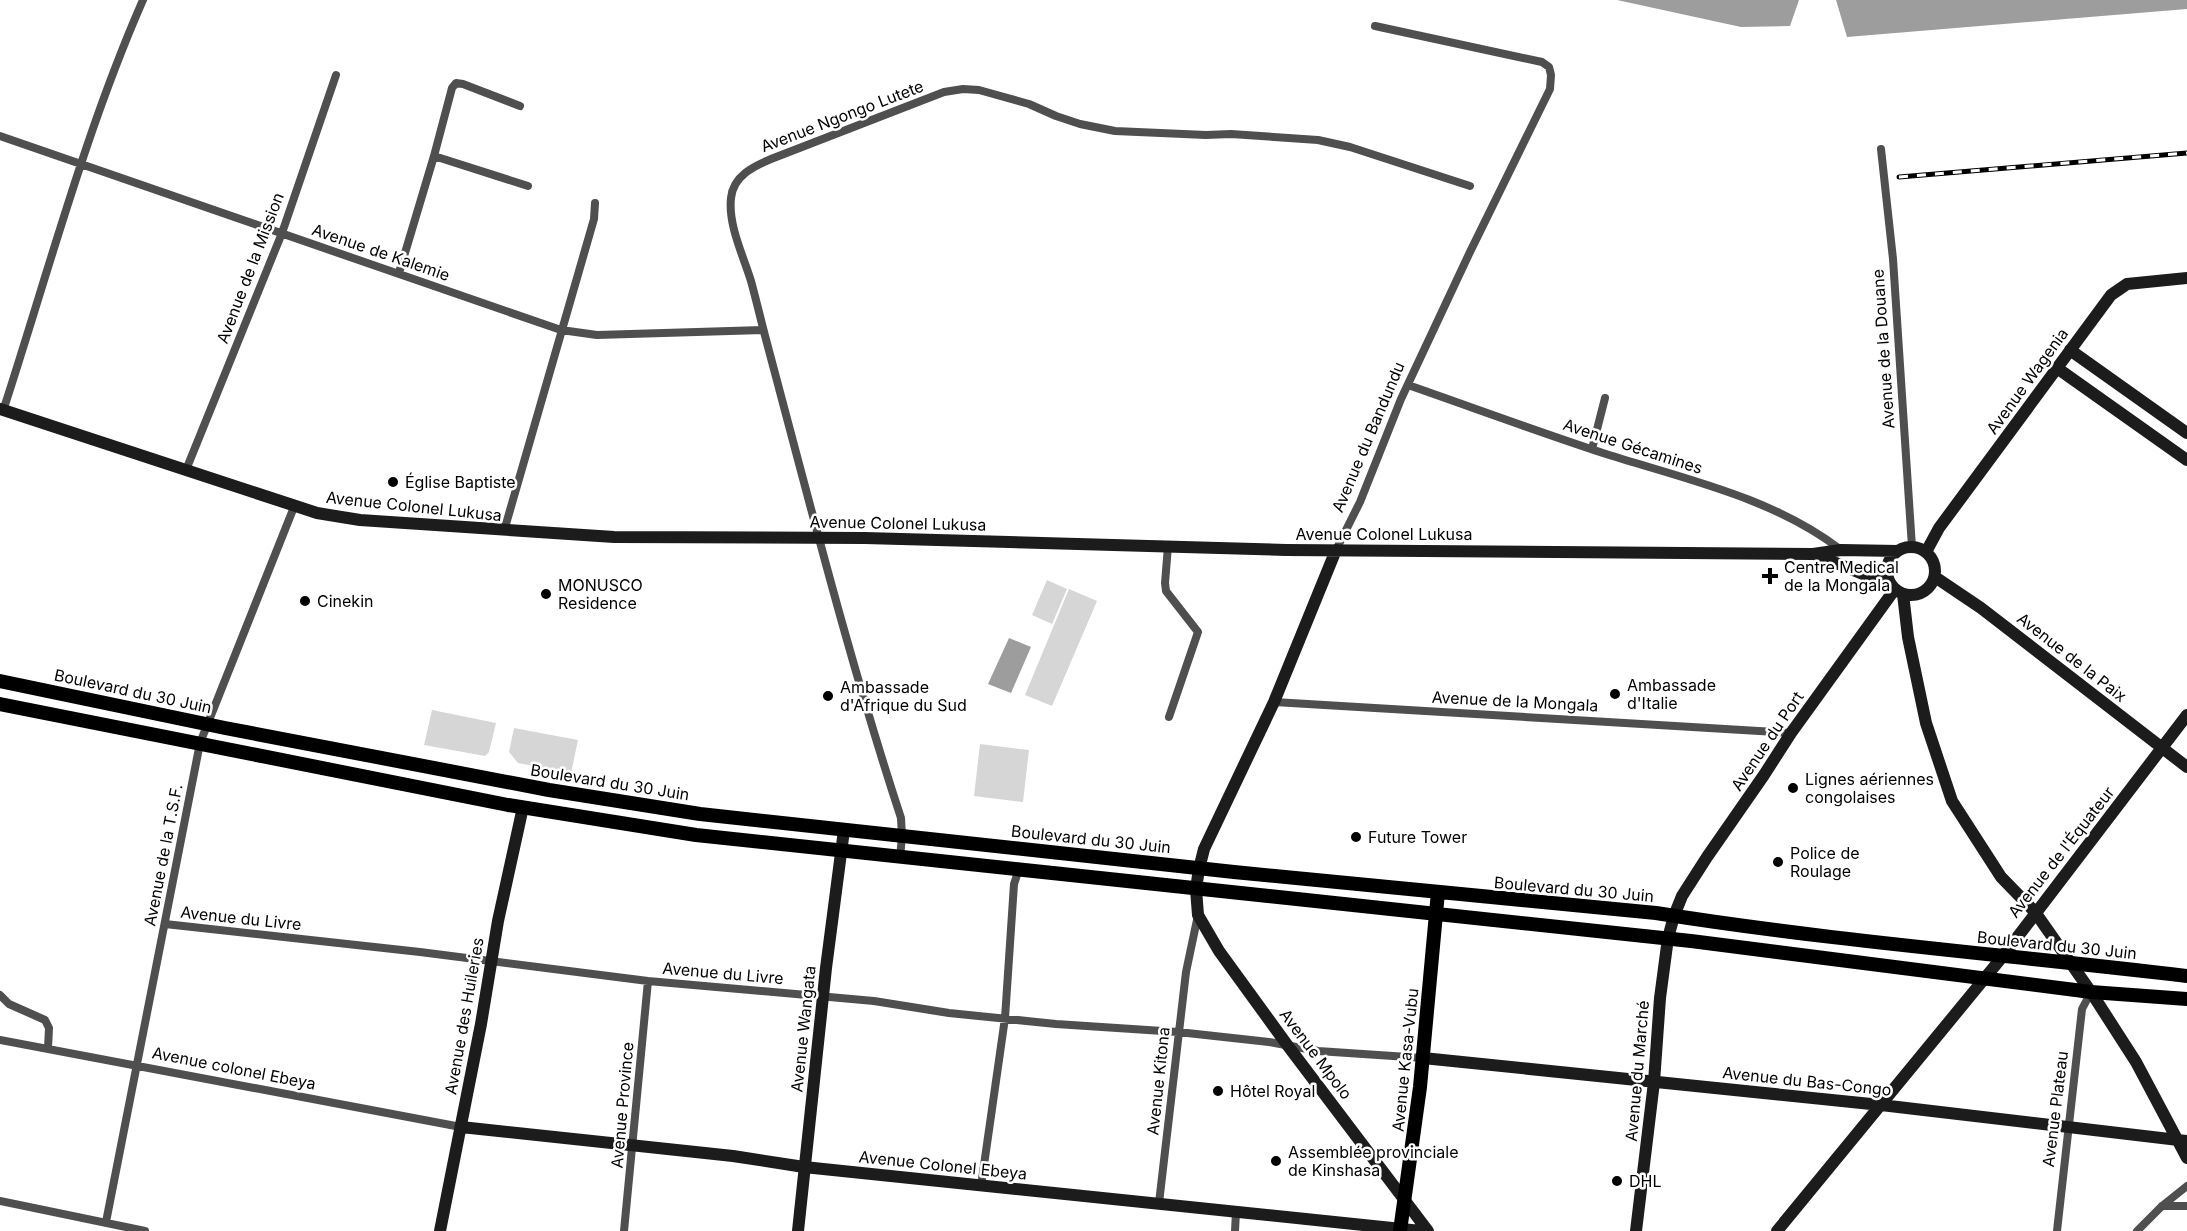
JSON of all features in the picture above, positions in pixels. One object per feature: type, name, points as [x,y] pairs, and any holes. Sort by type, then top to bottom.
[{"type":"main road","name":"Boulevard du 30 Juin","points":[[0,681],[549,790],[700,814],[1079,854],[1198,869],[1674,916],[2002,957],[2071,962],[2187,976]]},
{"type":"main road","points":[[0,704],[523,807],[696,836],[1668,938],[2091,992],[2187,999]]},
{"type":"main road","name":"Avenue Kasa-Vubu","points":[[1400,1230],[1423,1058],[1438,892]]},
{"type":"street","points":[[2,410],[81,164],[126,39],[143,0]]},
{"type":"street","name":"Avenue du Bandundu","points":[[1196,889],[1198,869],[1204,849],[1274,702],[1336,550],[1360,502],[1408,385],[1550,89],[1549,67],[1542,62],[1375,26]]},
{"type":"street","name":"Avenue de la Mission","points":[[186,471],[282,233],[336,75]]},
{"type":"street","points":[[399,273],[452,88],[456,83],[462,84],[520,106]]},
{"type":"street","name":"Avenue Ngongo Lutete","points":[[900,858],[901,818],[818,538],[731,213],[731,196],[734,186],[741,177],[752,167],[771,159],[952,90],[979,90],[1029,104],[1072,121],[1115,131],[1231,134],[1318,140],[1350,147],[1470,186]]},
{"type":"street","name":"Avenue de Kalemie","points":[[0,136],[561,330],[597,335],[763,330]]},
{"type":"street","name":"Avenue de la Douane","points":[[1881,148],[1893,259],[1912,547]]},
{"type":"street","points":[[434,156],[528,186]]},
{"type":"street","points":[[504,531],[594,219],[595,203]]},
{"type":"street","name":"Avenue Wagenia","points":[[1926,552],[1939,528],[2111,295],[2127,284],[2187,278]]},
{"type":"street","points":[[2070,350],[2187,434]]},
{"type":"street","points":[[2057,368],[2187,460]]},
{"type":"street","name":"Avenue Gécamines","points":[[1408,385],[1592,449],[1739,496],[1810,528],[1841,550]]},
{"type":"street","points":[[1592,449],[1605,398]]},
{"type":"street","name":"Avenue Colonel Lukusa","points":[[2,410],[294,507],[360,520],[504,531],[614,537],[818,538],[1336,550],[1813,554],[1841,550],[1898,551]]},
{"type":"street","name":"Avenue de la T.S.F.","points":[[106,1222],[200,743],[294,507]]},
{"type":"street","points":[[1168,546],[1166,591],[1198,632],[1169,717]]},
{"type":"street","points":[[1896,589],[1918,594],[1931,585],[1935,577],[1934,564],[1926,552],[1912,547],[1898,551],[1891,558],[1887,567],[1888,577],[1896,589],[1926,723],[1953,801],[2001,877],[2035,912],[2091,992],[2182,1140],[2187,1158]]},
{"type":"street","name":"Avenue Colonel Lukusa","points":[[1813,554],[1896,589]]},
{"type":"street","name":"Avenue de la Paix","points":[[1935,577],[1981,608],[2187,766]]},
{"type":"street","name":"Avenue du Port","points":[[1674,916],[1691,881],[1791,733],[1896,589]]},
{"type":"street","name":"Avenue de la Mongala","points":[[1274,702],[1791,733]]},
{"type":"street","name":"Avenue de l'Équateur","points":[[1777,1231],[2002,957],[2187,715]]},
{"type":"street","name":"Avenue des Huileries","points":[[440,1231],[498,921],[523,807]]},
{"type":"street","name":"Avenue Wangata","points":[[798,1231],[823,996],[844,830]]},
{"type":"street","points":[[981,1186],[1005,1018],[1014,884],[1019,869]]},
{"type":"street","name":"Avenue Mpolo","points":[[1196,889],[1198,915],[1219,951],[1428,1231]]},
{"type":"street","name":"Avenue Kitona","points":[[1159,1203],[1178,1032],[1188,962],[1198,915]]},
{"type":"street","name":"Avenue du Marché","points":[[1636,1231],[1654,1082],[1660,998],[1668,938],[1674,916]]},
{"type":"street","name":"Avenue du Livre","points":[[165,924],[648,981],[823,996],[1124,1030],[1178,1032],[1269,1042],[1318,1051],[1423,1058]]},
{"type":"street","name":"Avenue Province","points":[[624,1231],[634,1146],[648,981]]},
{"type":"street","name":"Avenue Plateau","points":[[2057,1231],[2082,1009],[2091,992]]},
{"type":"street","points":[[0,994],[9,1004],[45,1020],[50,1028],[48,1048]]},
{"type":"street","name":"Avenue colonel Ebeya","points":[[0,1040],[461,1127]]},
{"type":"street","name":"Avenue du Bas-Congo","points":[[1423,1058],[1881,1105],[2182,1140]]},
{"type":"street","name":"Avenue Colonel Ebeya","points":[[461,1127],[733,1156],[804,1167],[1421,1231]]},
{"type":"street","points":[[2138,1231],[2162,1206],[2187,1186]]},
{"type":"street","points":[[0,1201],[144,1231]]},
{"type":"street","points":[[2162,1206],[2187,1206]]},
{"type":"street","points":[[1234,1231],[1236,1212]]},
{"type":"shaded area","points":[[1617,0],[1799,0],[1790,26],[1741,27]]},
{"type":"shaded area","points":[[1836,0],[2187,0],[2187,9],[1847,37]]},
{"type":"shaded area","points":[[1047,580],[1067,589],[1052,624],[1032,615]]},
{"type":"shaded area","points":[[1069,589],[1097,601],[1052,706],[1025,695]]},
{"type":"shaded area","points":[[1009,638],[1031,647],[1011,693],[988,684]]},
{"type":"shaded area","points":[[432,710],[496,723],[489,752],[485,756],[424,745]]},
{"type":"shaded area","points":[[514,728],[578,740],[571,773],[518,763],[509,752]]},
{"type":"shaded area","points":[[980,744],[1029,750],[1023,802],[974,796]]},
{"type":"railway","points":[[1899,177],[2187,153]]},
{"type":"place","name":"Église Baptiste","points":[[393,482]]},
{"type":"place","name":"Centre Medical de la Mongala","points":[[1770,576]]},
{"type":"place","name":"MONUSCO Residence","points":[[546,594]]},
{"type":"place","name":"Cinekin","points":[[305,601]]},
{"type":"place","name":"Ambassade d'Italie","points":[[1615,694]]},
{"type":"place","name":"Ambassade d'Afrique du Sud","points":[[828,696]]},
{"type":"place","name":"Lignes aériennes congolaises","points":[[1793,788]]},
{"type":"place","name":"Future Tower","points":[[1356,837]]},
{"type":"place","name":"Police de Roulage","points":[[1778,862]]},
{"type":"place","name":"Hôtel Royal","points":[[1218,1091]]},
{"type":"place","name":"Assemblée provinciale de Kinshasa","points":[[1276,1161]]},
{"type":"place","name":"DHL","points":[[1617,1181]]}]
